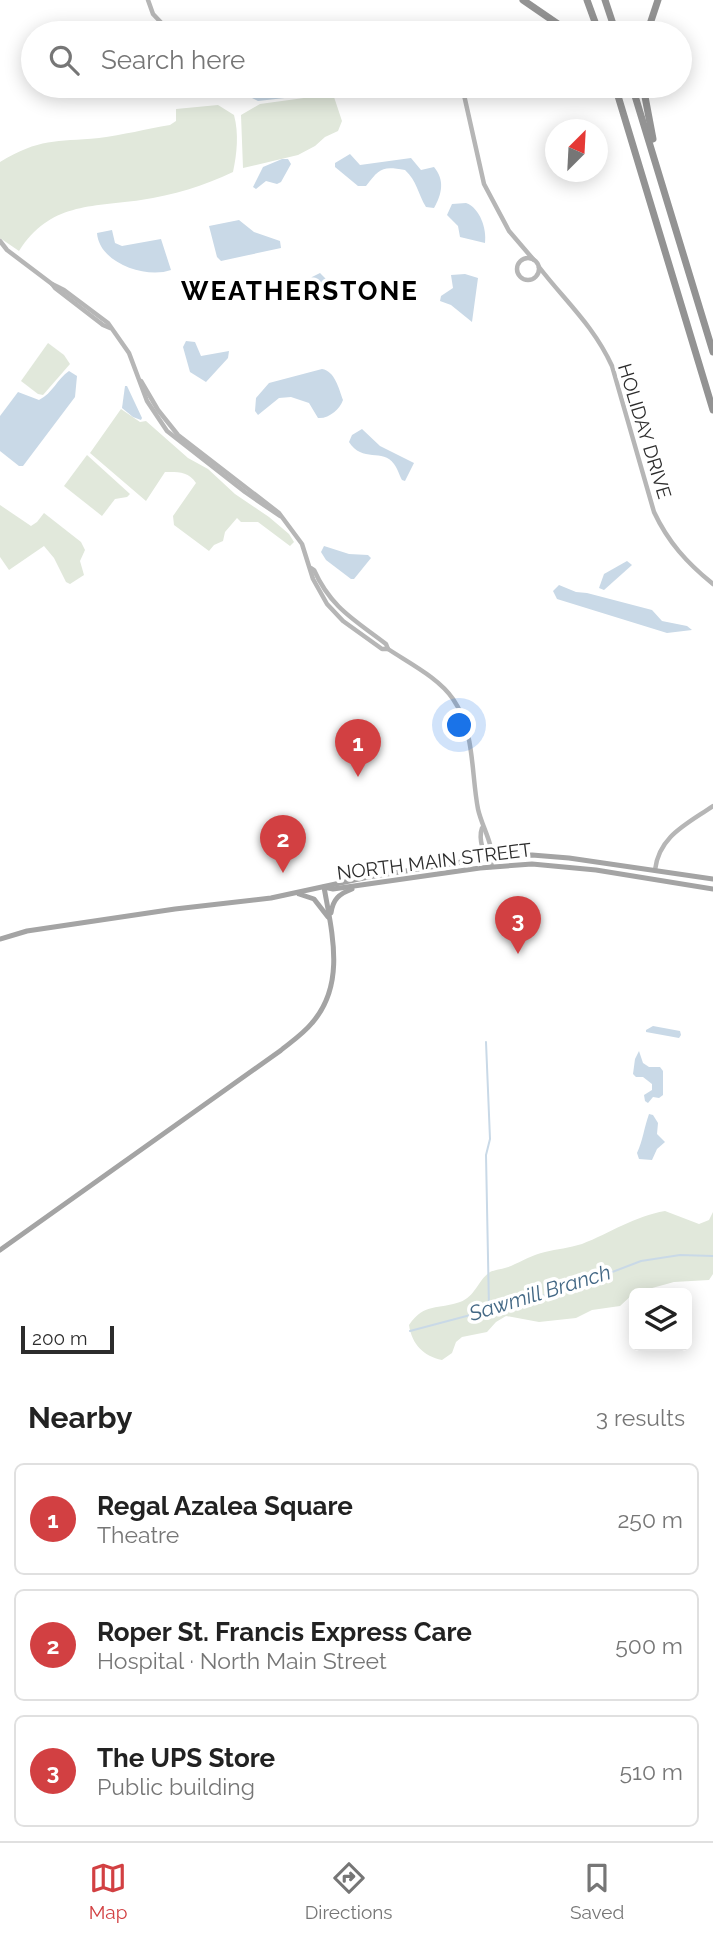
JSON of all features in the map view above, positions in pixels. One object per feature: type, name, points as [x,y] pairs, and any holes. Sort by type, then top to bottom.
[{"type":"highway","points":[[523,0],[554,21]]},
{"type":"highway","points":[[587,0],[595,21]]},
{"type":"highway","points":[[605,0],[612,21]]},
{"type":"highway","points":[[651,21],[658,0]]},
{"type":"highway","points":[[618,98],[713,410]]},
{"type":"highway","points":[[636,98],[713,352]]},
{"type":"highway","points":[[645,98],[655,161]]},
{"type":"main road","name":"NORTH MAIN STREET","points":[[0,939],[27,931],[292,894],[368,877],[493,858],[549,856],[713,879]]},
{"type":"main road","name":"NORTH MAIN STREET","points":[[324,887],[332,889],[491,867],[550,864],[713,889]]},
{"type":"main road","points":[[653,880],[655,870]]},
{"type":"main road","points":[[330,920],[334,900],[340,894],[362,884]]},
{"type":"main road","points":[[0,1250],[213,1099],[300,1034],[318,1015],[331,989],[335,951],[324,887]]},
{"type":"main road","points":[[292,894],[306,895],[314,899],[330,920]]},
{"type":"street","points":[[148,0],[153,14],[160,21]]},
{"type":"street","points":[[465,98],[484,184],[521,251],[518,270],[520,276],[526,279],[541,278],[552,283]]},
{"type":"street","points":[[0,241],[7,250]]},
{"type":"street","points":[[518,243],[539,267],[538,274],[533,279]]},
{"type":"street","points":[[0,247],[110,328],[129,353],[158,410],[178,435],[281,516],[298,537],[316,587],[327,604],[343,621],[382,649],[388,649]]},
{"type":"street","points":[[520,262],[526,258],[533,259]]},
{"type":"street","name":"HOLIDAY DRIVE","points":[[539,267],[590,325],[607,355],[661,528],[674,549],[713,584]]},
{"type":"street","points":[[311,568],[331,601],[344,614],[452,697],[464,719],[470,745],[475,795],[482,828],[493,858],[491,867]]},
{"type":"street","points":[[655,870],[659,849],[669,838],[713,806]]},
{"type":"street","points":[[482,828],[480,834],[486,859],[491,867]]},
{"type":"shaded area","points":[[304,98],[334,98],[342,121],[338,131],[298,155],[243,168],[241,115],[260,104]]},
{"type":"shaded area","points":[[218,105],[234,115],[236,122],[237,144],[233,172],[200,186],[165,195],[72,210],[44,224],[19,251],[0,238],[0,162],[48,142],[108,137],[170,125],[176,121],[176,109]]},
{"type":"shaded area","points":[[48,343],[64,355],[70,364],[43,395],[21,381]]},
{"type":"shaded area","points":[[121,409],[140,422],[146,421],[188,458],[208,469],[235,494],[269,517],[289,534],[294,542],[290,546],[258,522],[241,522],[237,518],[225,532],[223,541],[209,551],[174,525],[173,516],[196,483],[190,476],[165,472],[146,501],[90,453]]},
{"type":"shaded area","points":[[87,455],[130,494],[115,499],[102,516],[64,486]]},
{"type":"shaded area","points":[[0,505],[31,526],[44,513],[81,542],[85,550],[80,561],[84,575],[70,584],[66,582],[54,558],[44,546],[9,570],[0,557]]},
{"type":"shaded area","points":[[665,1211],[699,1224],[709,1220],[713,1212],[713,1274],[709,1280],[674,1282],[652,1288],[629,1288],[629,1298],[620,1306],[592,1310],[576,1318],[539,1322],[506,1316],[487,1332],[462,1337],[456,1342],[452,1353],[442,1360],[430,1356],[416,1344],[409,1325],[415,1318],[426,1310],[465,1300],[490,1272],[540,1253],[582,1244],[654,1213]]},
{"type":"water","points":[[252,98],[285,98],[258,101]]},
{"type":"water","points":[[350,154],[360,165],[411,158],[421,170],[434,167],[440,177],[441,187],[434,208],[426,207],[415,183],[405,170],[382,170],[366,186],[358,186],[335,167],[335,163]]},
{"type":"water","points":[[288,159],[291,164],[281,182],[277,184],[266,181],[256,189],[253,187],[263,167]]},
{"type":"water","points":[[466,203],[475,209],[482,220],[485,243],[460,237],[458,226],[447,215],[452,204]]},
{"type":"water","points":[[239,220],[254,232],[280,241],[281,248],[221,261],[217,257],[209,226]]},
{"type":"water","points":[[112,230],[115,243],[122,246],[161,239],[171,270],[137,270],[115,260],[100,244],[97,233]]},
{"type":"water","points":[[320,273],[326,279],[325,282],[316,287],[317,293],[313,299],[310,298],[307,284],[312,277]]},
{"type":"water","points":[[465,274],[478,278],[472,322],[451,305],[440,301],[441,296],[453,288],[451,275]]},
{"type":"water","points":[[186,341],[195,342],[201,356],[229,351],[228,358],[206,382],[190,372],[183,347]]},
{"type":"water","points":[[322,369],[333,377],[343,400],[330,415],[318,418],[309,403],[291,397],[279,398],[258,415],[255,411],[256,398],[269,383]]},
{"type":"water","points":[[69,371],[77,376],[75,397],[23,466],[19,466],[0,451],[0,416],[18,392],[39,400]]},
{"type":"water","points":[[127,386],[141,420],[122,408]]},
{"type":"water","points":[[362,429],[380,446],[414,463],[405,481],[389,459],[360,452],[349,442],[352,435]]},
{"type":"water","points":[[324,546],[349,554],[368,555],[371,558],[354,579],[351,579],[326,560],[321,552]]},
{"type":"water","points":[[627,561],[632,565],[604,590],[599,588],[604,574]]},
{"type":"water","points":[[559,585],[576,592],[652,610],[662,621],[687,626],[692,630],[667,633],[557,599],[553,591]]},
{"type":"water","points":[[653,1026],[680,1031],[681,1035],[679,1038],[646,1032]]},
{"type":"water","points":[[639,1051],[643,1063],[649,1067],[660,1067],[663,1071],[663,1095],[659,1098],[653,1097],[648,1103],[644,1095],[652,1090],[652,1084],[633,1074]]},
{"type":"water","points":[[649,1114],[653,1115],[658,1123],[657,1134],[665,1142],[657,1149],[652,1160],[639,1159],[637,1153]]},
{"type":"waterway","points":[[486,1042],[490,1139],[486,1155],[489,1308]]},
{"type":"waterway","name":"Sawmill Branch","points":[[410,1331],[568,1289],[641,1261],[680,1255],[713,1256]]},
{"type":"place","name":"Regal Azalea Square","points":[[358,777]]},
{"type":"place","name":"Roper St. Francis Express Care","points":[[283,873]]},
{"type":"place","name":"The UPS Store","points":[[518,954]]},
{"type":"district","name":"WEATHERSTONE","points":[[300,291]]}]
